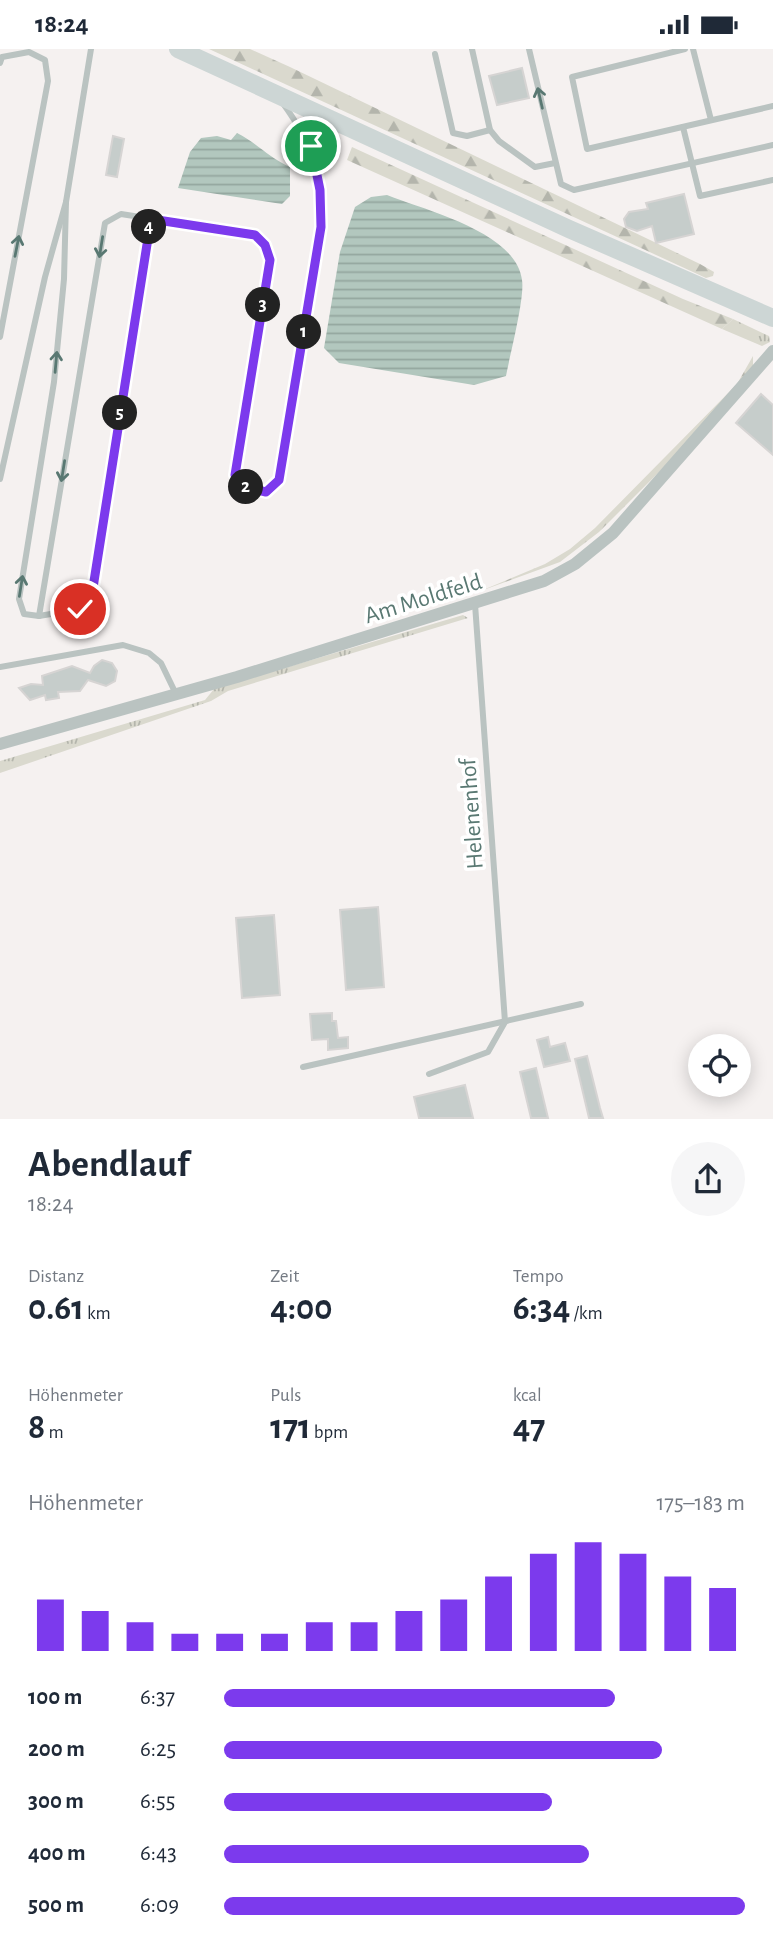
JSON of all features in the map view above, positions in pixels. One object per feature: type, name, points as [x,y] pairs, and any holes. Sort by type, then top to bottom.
[{"type":"main road","points":[[178,49],[279,97],[773,318]]},
{"type":"street","name":"Am Moldfeld","points":[[0,744],[176,694],[544,581],[593,551],[670,470],[773,351]]},
{"type":"lane","points":[[0,479],[45,277],[65,202],[92,49]]},
{"type":"lane","points":[[472,49],[490,130],[499,141],[535,167],[555,163]]},
{"type":"lane","points":[[529,49],[561,184],[574,190],[773,145]]},
{"type":"lane","points":[[685,49],[572,77],[587,149],[773,106]]},
{"type":"lane","points":[[693,49],[711,120]]},
{"type":"lane","points":[[0,63],[2,57],[29,52],[45,60],[48,81],[0,337]]},
{"type":"lane","points":[[435,54],[453,133],[458,137],[490,130]]},
{"type":"lane","points":[[39,616],[105,223],[121,214],[255,235],[265,245],[270,260],[235,475],[245,487],[266,492],[279,480],[321,227],[320,190],[311,146],[279,97]]},
{"type":"lane","points":[[683,127],[700,196],[773,180]]},
{"type":"lane","points":[[65,202],[64,279],[54,382],[19,599],[24,614],[39,616],[80,609],[92,594],[151,219]]},
{"type":"lane","name":"Helenenhof","points":[[475,604],[505,1022]]},
{"type":"lane","points":[[0,667],[123,645],[149,653],[160,663],[176,694]]},
{"type":"lane","points":[[303,1067],[581,1004]]},
{"type":"lane","points":[[429,1074],[488,1052],[505,1022]]},
{"type":"green space","points":[[209,49],[250,49],[290,67],[700,264],[714,272],[713,276],[706,278]]},
{"type":"green space","points":[[352,147],[683,299],[733,319],[722,329],[347,160]]},
{"type":"green space","points":[[733,319],[769,336],[770,342],[762,346],[722,329]]},
{"type":"green space","points":[[753,356],[753,371],[713,418],[599,532],[560,562],[478,592],[545,564],[570,549],[595,528],[737,384]]},
{"type":"green space","points":[[463,615],[468,618],[228,691],[211,701],[0,773],[0,761],[205,700],[214,689]]},
{"type":"shaded area","points":[[237,133],[290,167],[290,196],[282,204],[178,188],[190,152],[201,138],[217,136],[231,140]]},
{"type":"shaded area","points":[[387,195],[467,225],[504,249],[516,263],[522,288],[506,376],[474,385],[339,363],[324,348],[340,252],[355,207],[371,197]]},
{"type":"building","points":[[522,68],[529,98],[497,105],[489,76]]},
{"type":"building","points":[[113,136],[124,139],[117,177],[106,175]]},
{"type":"building","points":[[684,194],[694,234],[656,243],[652,226],[637,231],[626,227],[624,219],[629,212],[648,209],[646,203]]},
{"type":"building","points":[[761,394],[773,405],[773,455],[736,423]]},
{"type":"building","points":[[102,660],[112,663],[117,671],[115,681],[106,686],[88,680],[80,691],[58,692],[59,698],[46,700],[45,695],[30,700],[19,688],[31,684],[43,685],[42,676],[72,666],[90,673]]},
{"type":"building","points":[[378,907],[384,987],[346,990],[340,910]]},
{"type":"building","points":[[274,915],[280,995],[242,998],[236,918]]},
{"type":"building","points":[[332,1013],[338,1038],[348,1037],[348,1048],[328,1050],[328,1039],[312,1040],[310,1014]]},
{"type":"building","points":[[548,1037],[550,1047],[565,1043],[570,1061],[544,1067],[537,1040]]},
{"type":"building","points":[[587,1056],[603,1118],[589,1118],[575,1059]]},
{"type":"building","points":[[536,1068],[548,1118],[531,1118],[520,1072]]},
{"type":"building","points":[[465,1085],[473,1118],[419,1118],[414,1097]]},
{"type":"route","points":[[80,609],[92,594],[151,219],[255,235],[265,245],[270,260],[235,475],[245,487],[266,492],[279,480],[321,227],[320,190],[311,146]]}]
